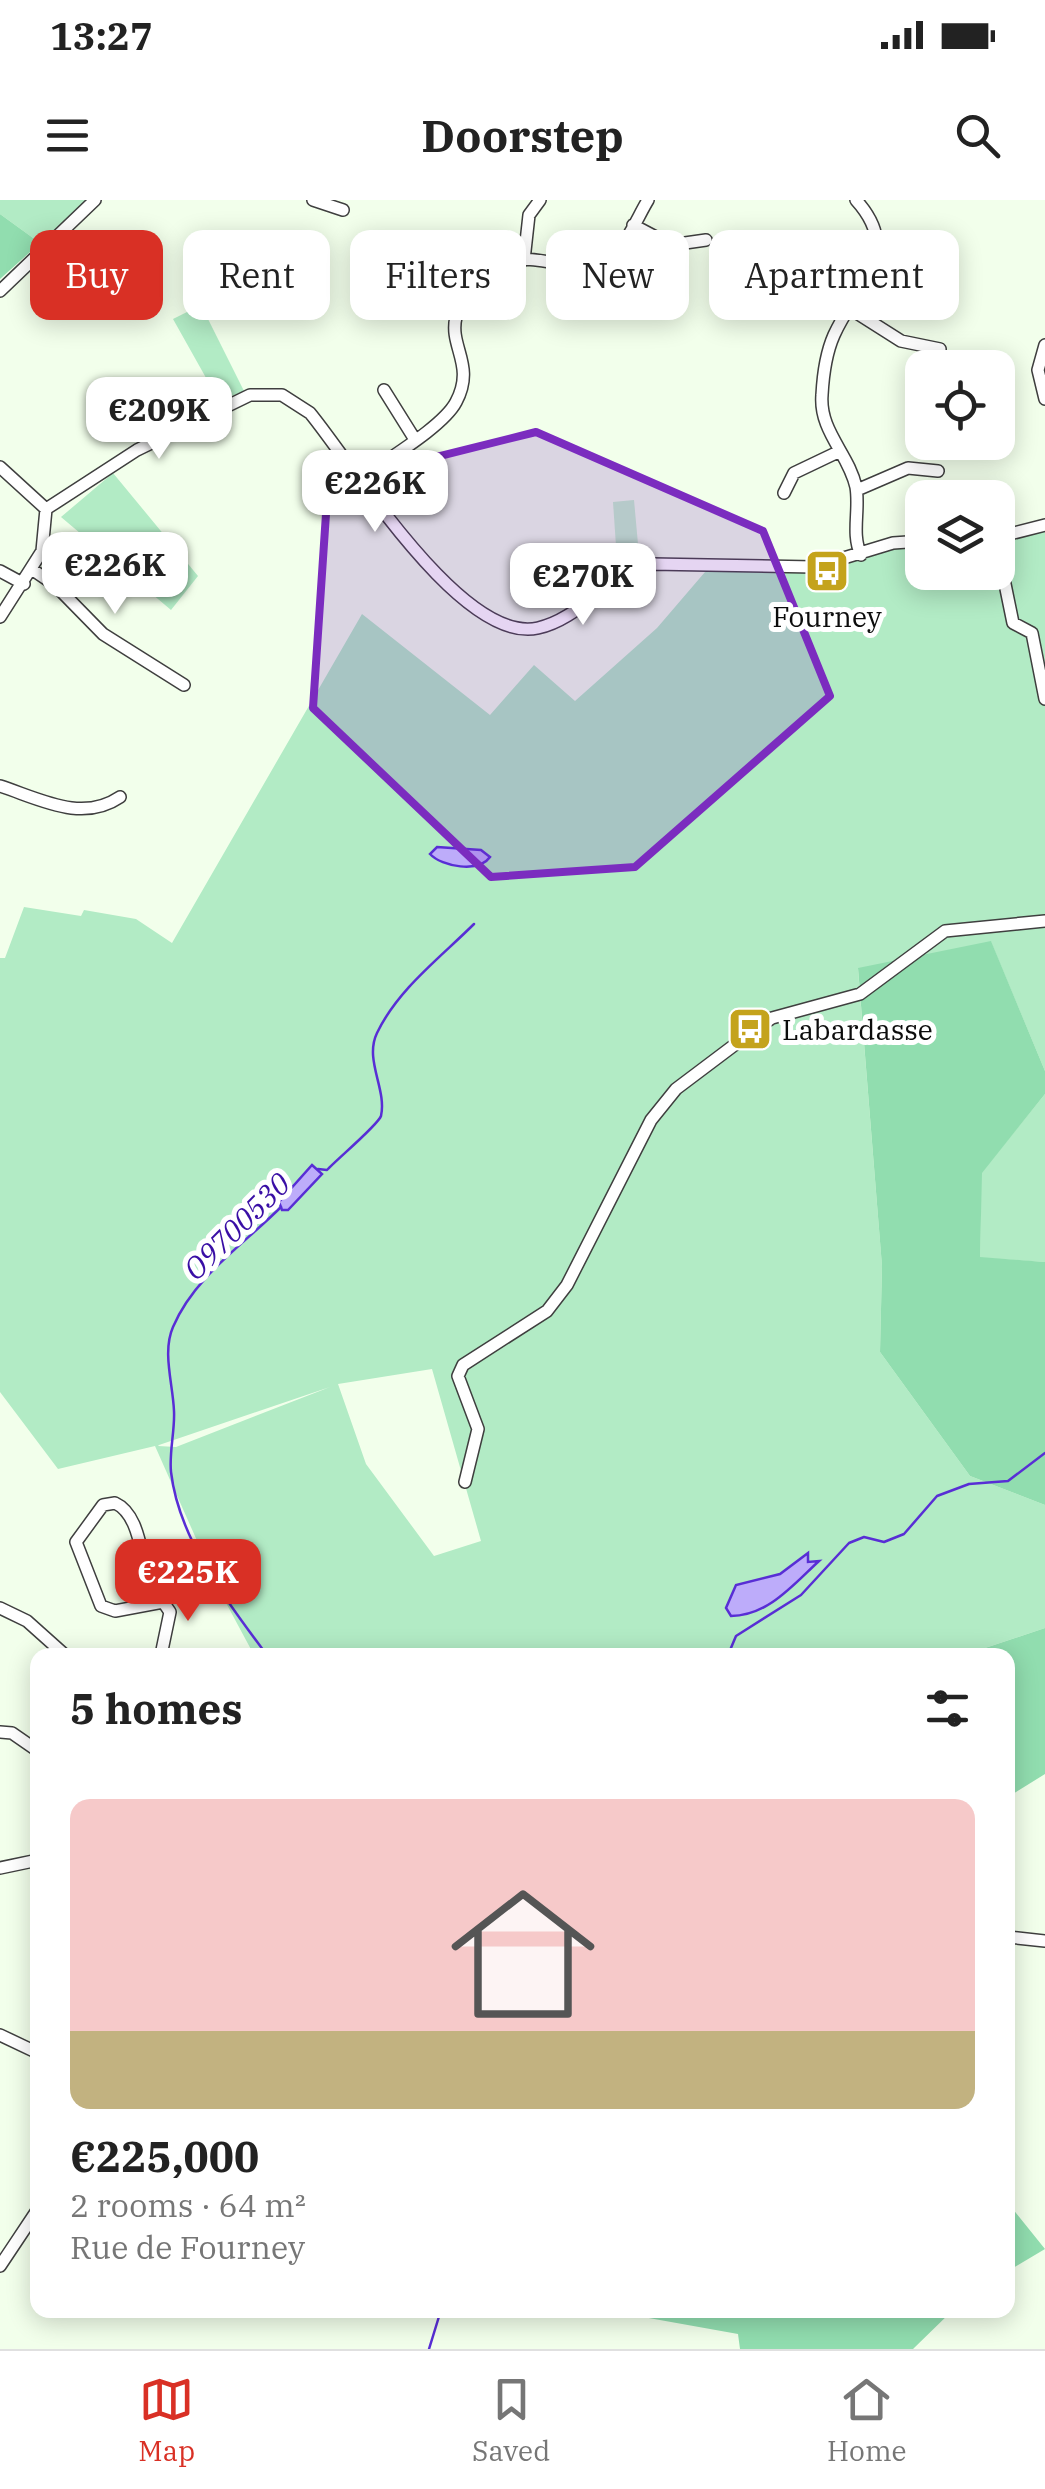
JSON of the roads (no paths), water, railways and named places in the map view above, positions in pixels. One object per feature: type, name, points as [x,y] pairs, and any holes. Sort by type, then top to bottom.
[{"type":"street","points":[[0,291],[94,200]]},
{"type":"street","points":[[313,200],[343,210]]},
{"type":"street","points":[[526,245],[530,215],[540,200]]},
{"type":"street","points":[[526,260],[600,263],[616,252],[648,200]]},
{"type":"street","points":[[856,200],[875,230]]},
{"type":"street","points":[[633,224],[671,245],[706,240]]},
{"type":"street","points":[[360,479],[452,410],[462,389],[453,320]]},
{"type":"street","points":[[843,320],[831,342],[822,392],[824,420],[856,490],[856,545],[861,555]]},
{"type":"street","points":[[868,320],[901,340],[940,349]]},
{"type":"street","points":[[1045,345],[1038,370],[1045,399]]},
{"type":"street","points":[[384,390],[414,438]]},
{"type":"street","points":[[46,509],[124,458],[177,430],[250,395],[271,393],[302,405],[422,562],[490,617],[516,628],[553,622],[631,571],[652,564],[814,567],[905,542]]},
{"type":"street","points":[[784,493],[794,473],[838,452]]},
{"type":"street","points":[[0,467],[46,509]]},
{"type":"street","points":[[856,490],[908,468],[938,471]]},
{"type":"street","points":[[0,616],[33,570],[42,550],[46,509]]},
{"type":"street","points":[[1015,533],[1045,525]]},
{"type":"street","points":[[33,570],[55,585],[103,634],[184,685]]},
{"type":"street","points":[[0,572],[24,584]]},
{"type":"street","points":[[1006,590],[1013,623],[1032,634],[1045,699]]},
{"type":"street","points":[[0,788],[81,811],[108,806],[120,796]]},
{"type":"street","points":[[465,1482],[478,1429],[458,1376],[463,1365],[547,1312],[567,1284],[651,1120],[676,1090],[772,1018],[860,994],[945,931],[1045,921]]},
{"type":"street","points":[[162,1648],[170,1612],[124,1509],[115,1503],[103,1506],[76,1542],[101,1606],[115,1612],[163,1602]]},
{"type":"street","points":[[0,1608],[27,1621],[57,1648]]},
{"type":"street","points":[[0,1732],[12,1733],[30,1745]]},
{"type":"street","points":[[0,1868],[30,1862]]},
{"type":"street","points":[[1015,1939],[1045,1941]]},
{"type":"street","points":[[0,2035],[30,2049]]},
{"type":"street","points":[[0,2266],[30,2221]]},
{"type":"waterway","name":"O9700530","points":[[318,1169],[327,1170],[381,1116],[373,1054],[377,1033],[408,988],[474,924]]},
{"type":"waterway","name":"O9700530","points":[[262,1648],[207,1570],[176,1497],[171,1472],[174,1411],[168,1347],[173,1327],[194,1292],[281,1207]]},
{"type":"waterway","points":[[731,1648],[736,1636],[801,1595],[849,1543],[864,1537],[884,1542],[904,1534],[937,1496],[969,1484],[1008,1481],[1045,1453]]},
{"type":"waterway","points":[[429,2349],[439,2318]]},
{"type":"place","name":"Fourney","points":[[827,571]]},
{"type":"place","name":"Labardasse","points":[[750,1029]]}]
